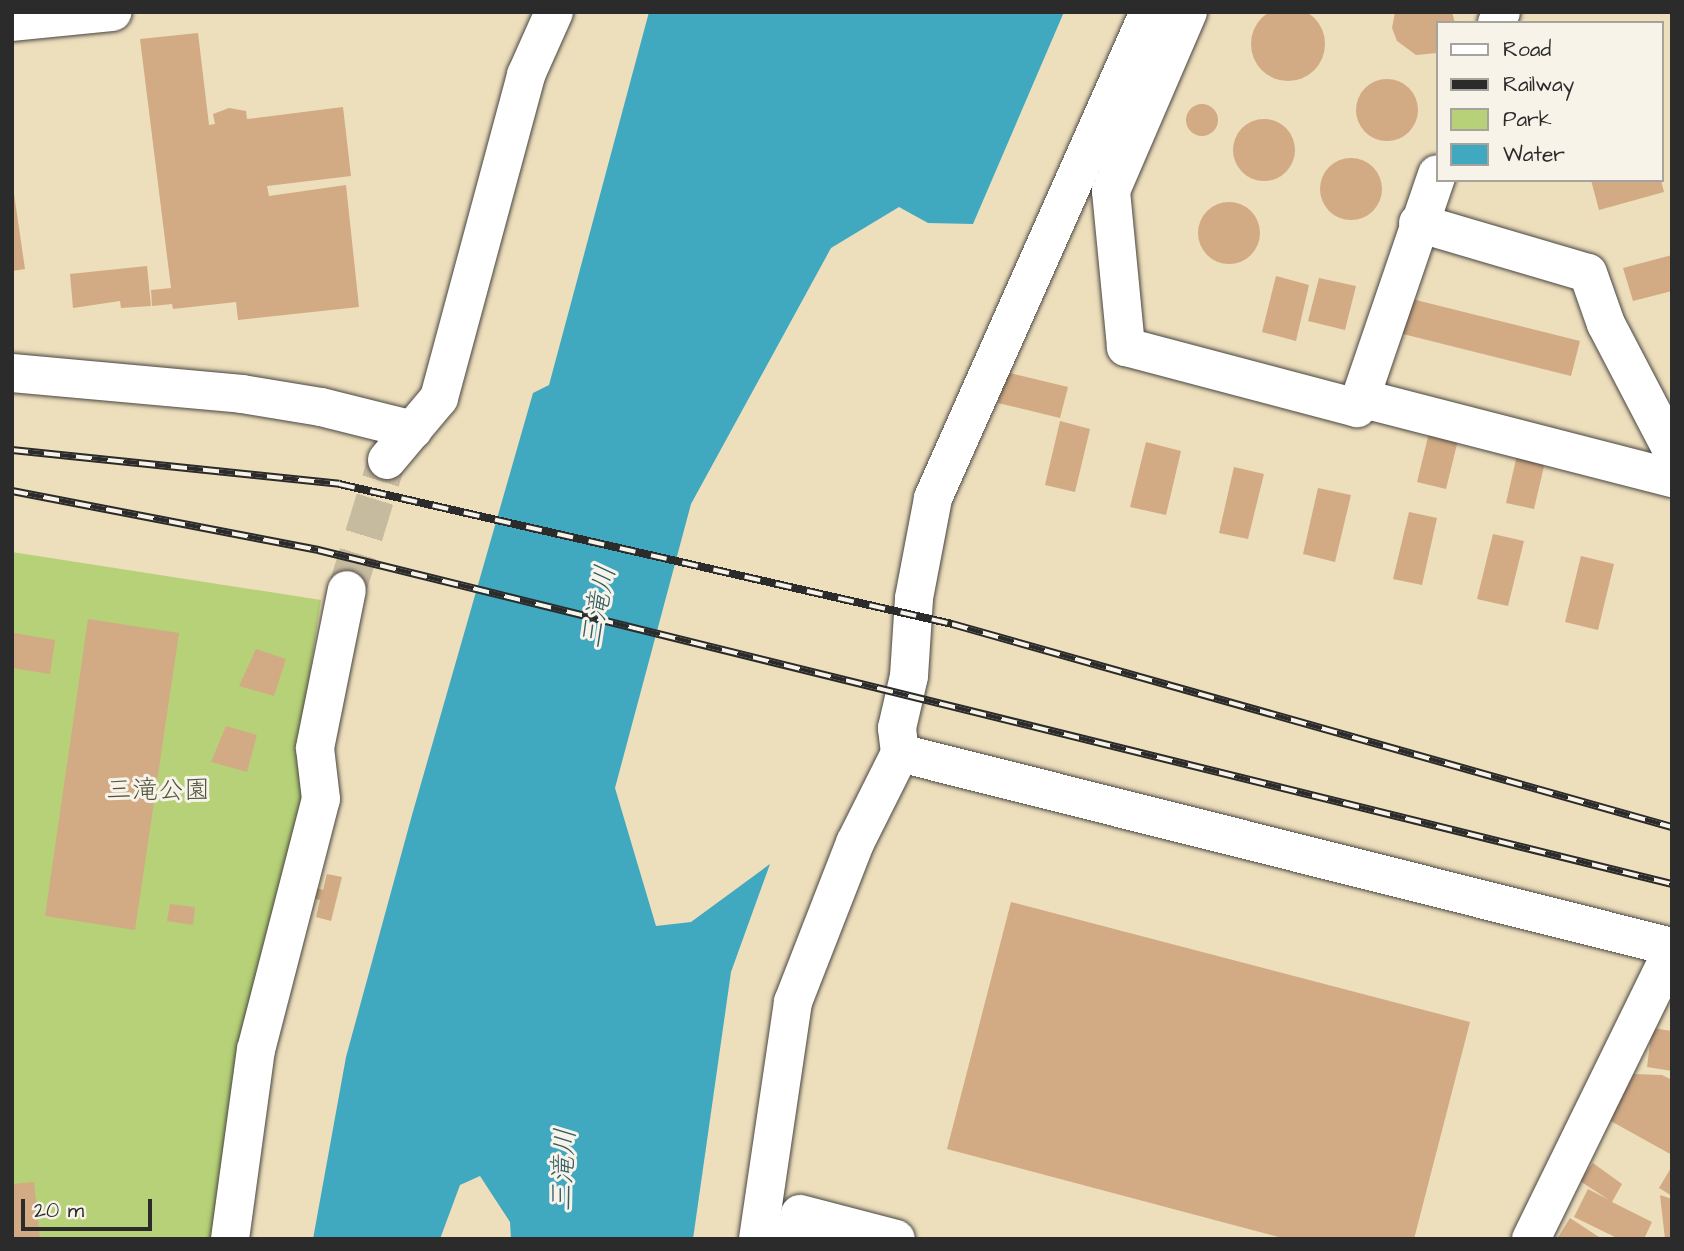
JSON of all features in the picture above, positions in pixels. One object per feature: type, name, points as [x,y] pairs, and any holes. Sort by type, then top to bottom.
[{"type":"street","points":[[12,22],[113,12]]},
{"type":"street","points":[[387,460],[439,398],[526,75],[554,12]]},
{"type":"street","points":[[758,1239],[793,1002],[855,843],[900,753],[897,729],[909,676],[914,598],[933,498],[1149,12]]},
{"type":"street","points":[[1188,12],[1111,191],[1126,347],[1357,408],[1436,177]]},
{"type":"street","points":[[1418,223],[1588,273],[1606,324],[1672,450]]},
{"type":"street","points":[[12,373],[242,394],[321,407],[412,430]]},
{"type":"street","points":[[1360,398],[1672,478]]},
{"type":"street","points":[[230,1239],[257,1050],[321,799],[316,748],[347,590]]},
{"type":"street","points":[[900,753],[1672,949],[1531,1239]]},
{"type":"street","points":[[794,1239],[800,1214],[896,1239]]},
{"type":"green space","name":"三滝公園","points":[[12,552],[321,600],[299,746],[305,802],[213,1239],[12,1239]]},
{"type":"water","name":"三滝川","points":[[649,12],[1064,12],[973,224],[928,223],[899,207],[831,248],[691,504],[615,788],[656,926],[691,922],[770,864],[731,972],[693,1239],[511,1239],[510,1222],[480,1176],[460,1185],[440,1239],[313,1239],[346,1057],[412,815],[533,393],[549,385]]},
{"type":"building","points":[[1288,7],[1309,13],[1319,23],[1325,44],[1319,65],[1309,75],[1288,81],[1267,75],[1257,65],[1251,44],[1257,23],[1267,13]]},
{"type":"building","points":[[1395,12],[1452,12],[1454,21],[1436,21],[1436,53],[1416,55],[1397,41],[1392,28]]},
{"type":"building","points":[[198,33],[209,125],[215,124],[213,114],[229,108],[246,111],[247,119],[343,107],[351,176],[267,186],[269,196],[346,185],[359,307],[238,320],[236,302],[173,309],[172,304],[152,306],[151,290],[171,288],[140,39]]},
{"type":"building","points":[[1381,79],[1393,79],[1409,88],[1416,98],[1416,122],[1409,132],[1393,141],[1381,141],[1370,136],[1361,127],[1356,116],[1356,104],[1361,93],[1370,84]]},
{"type":"building","points":[[1202,104],[1213,109],[1218,120],[1213,131],[1202,136],[1191,131],[1186,120],[1191,109]]},
{"type":"building","points":[[1258,119],[1270,119],[1286,128],[1293,138],[1293,162],[1286,172],[1270,181],[1258,181],[1247,176],[1238,167],[1233,156],[1233,144],[1238,133],[1247,124]]},
{"type":"building","points":[[1345,158],[1357,158],[1373,167],[1380,177],[1380,201],[1373,211],[1357,220],[1345,220],[1334,215],[1325,206],[1320,195],[1320,183],[1325,172],[1334,163]]},
{"type":"building","points":[[12,180],[25,269],[12,271]]},
{"type":"building","points":[[1592,182],[1662,182],[1664,192],[1599,210]]},
{"type":"building","points":[[1223,202],[1235,202],[1251,211],[1258,221],[1258,245],[1251,255],[1235,264],[1223,264],[1212,259],[1203,250],[1198,239],[1198,227],[1203,216],[1212,207]]},
{"type":"building","points":[[1672,255],[1672,291],[1633,301],[1623,268]]},
{"type":"building","points":[[147,266],[151,306],[121,308],[120,301],[73,308],[70,274]]},
{"type":"building","points":[[1276,276],[1309,285],[1296,341],[1262,332]]},
{"type":"building","points":[[1319,278],[1356,286],[1345,330],[1308,321]]},
{"type":"building","points":[[1408,298],[1580,341],[1571,376],[1399,333]]},
{"type":"building","points":[[1006,372],[1068,387],[1060,418],[998,403]]},
{"type":"building","points":[[1060,421],[1090,429],[1075,492],[1045,485]]},
{"type":"building","points":[[1429,433],[1458,440],[1446,489],[1417,482]]},
{"type":"building","points":[[1146,442],[1181,451],[1166,515],[1130,507]]},
{"type":"building","points":[[1517,455],[1545,462],[1534,509],[1506,503]]},
{"type":"building","points":[[1234,467],[1264,474],[1248,539],[1219,533]]},
{"type":"building","points":[[1318,488],[1351,495],[1335,562],[1303,554]]},
{"type":"building","points":[[1409,512],[1437,518],[1422,585],[1393,579]]},
{"type":"building","points":[[1493,534],[1524,541],[1508,606],[1477,599]]},
{"type":"building","points":[[1581,556],[1614,564],[1598,630],[1565,622]]},
{"type":"building","points":[[88,619],[179,633],[135,930],[45,916]]},
{"type":"building","points":[[14,633],[55,640],[50,674],[12,668]]},
{"type":"building","points":[[256,649],[286,659],[274,696],[239,686]]},
{"type":"building","points":[[226,726],[257,735],[247,772],[211,762]]},
{"type":"building","points":[[327,874],[342,877],[331,921],[316,917],[320,900],[311,898],[313,887],[323,890]]},
{"type":"building","points":[[1011,902],[1470,1022],[1414,1239],[1286,1239],[947,1149]]},
{"type":"building","points":[[170,904],[195,907],[193,925],[167,921]]},
{"type":"building","points":[[1652,1028],[1672,1031],[1672,1071],[1647,1067]]},
{"type":"building","points":[[1634,1074],[1662,1075],[1672,1080],[1672,1155],[1609,1120]]},
{"type":"building","points":[[1593,1163],[1622,1184],[1612,1202],[1652,1222],[1644,1239],[1619,1239],[1574,1217],[1588,1189],[1609,1200],[1580,1181]]},
{"type":"building","points":[[1672,1166],[1672,1196],[1659,1188]]},
{"type":"building","points":[[34,1182],[40,1239],[12,1239],[12,1184]]},
{"type":"building","points":[[1660,1195],[1672,1199],[1672,1239],[1665,1239]]},
{"type":"building","points":[[1570,1218],[1602,1239],[1557,1239]]},
{"type":"tunnel","points":[[347,590],[387,460]]},
{"type":"railway","points":[[12,450],[339,484],[952,624],[1672,827]]},
{"type":"railway","points":[[12,491],[318,550],[1672,884]]}]
